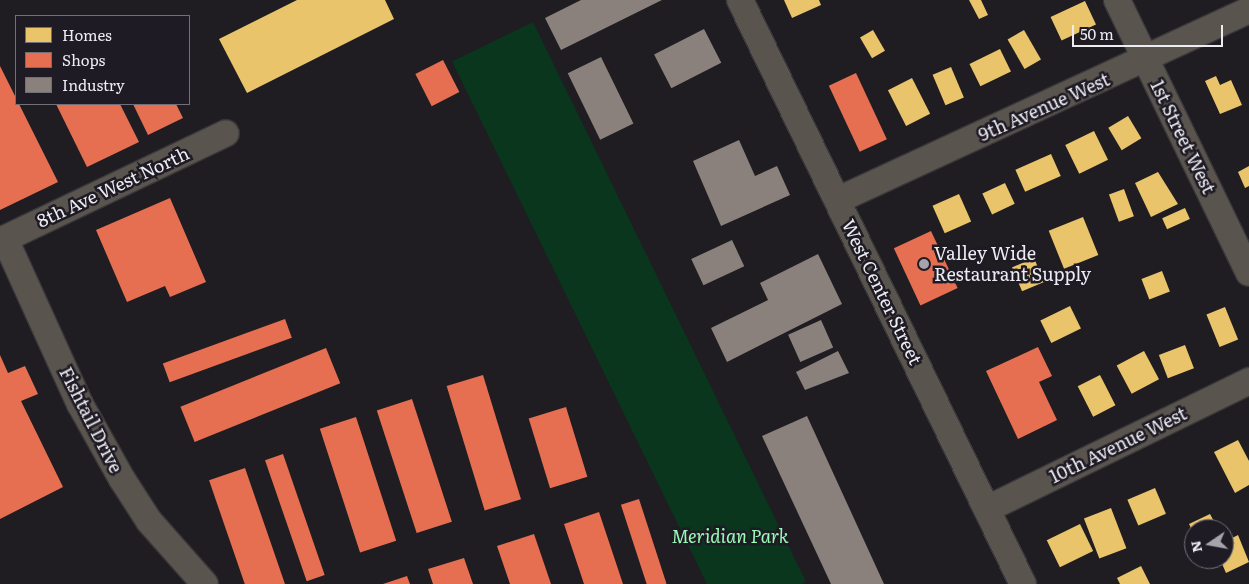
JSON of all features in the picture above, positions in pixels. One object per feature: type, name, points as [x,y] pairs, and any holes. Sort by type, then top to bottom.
[{"type":"street","name":"West Center Street","points":[[740,0],[1023,584]]},
{"type":"street","name":"1st Street West","points":[[1117,0],[1249,273]]},
{"type":"street","name":"9th Avenue West","points":[[838,200],[1146,60],[1249,10]]},
{"type":"street","name":"8th Ave West North","points":[[3,240],[226,133]]},
{"type":"street","name":"Fishtail Drive","points":[[3,240],[80,404],[122,479],[149,521],[205,584]]},
{"type":"street","name":"10th Avenue West","points":[[987,509],[1249,381]]},
{"type":"green space","name":"Meridian Park","points":[[533,22],[806,582],[802,584],[707,584],[452,61]]},
{"type":"building: Homes","points":[[297,0],[385,0],[394,19],[247,93],[219,39]]},
{"type":"building: Homes","points":[[784,0],[819,0],[821,5],[792,18]]},
{"type":"building: Homes","points":[[969,0],[981,0],[988,15],[979,19]]},
{"type":"building: Homes","points":[[1085,1],[1096,25],[1062,41],[1051,17]]},
{"type":"building: Homes","points":[[873,30],[885,51],[872,58],[860,38]]},
{"type":"building: Homes","points":[[1024,30],[1041,59],[1025,69],[1008,40]]},
{"type":"building: Homes","points":[[1000,49],[1011,71],[980,86],[969,64]]},
{"type":"building: Homes","points":[[951,67],[964,97],[945,105],[933,75]]},
{"type":"building: Homes","points":[[1216,76],[1220,85],[1231,80],[1242,105],[1220,114],[1205,81]]},
{"type":"building: Homes","points":[[912,78],[930,114],[906,126],[888,90]]},
{"type":"building: Homes","points":[[1128,116],[1141,138],[1122,150],[1108,128]]},
{"type":"building: Homes","points":[[1094,131],[1108,160],[1079,174],[1065,145]]},
{"type":"building: Homes","points":[[1051,154],[1061,176],[1025,192],[1015,170]]},
{"type":"building: Homes","points":[[1249,166],[1249,186],[1245,188],[1238,172]]},
{"type":"building: Homes","points":[[1158,172],[1178,204],[1151,217],[1135,183]]},
{"type":"building: Homes","points":[[1005,183],[1015,204],[992,214],[982,194]]},
{"type":"building: Homes","points":[[1124,189],[1134,216],[1119,222],[1109,194]]},
{"type":"building: Homes","points":[[959,194],[971,221],[945,233],[933,206]]},
{"type":"building: Homes","points":[[1185,208],[1190,219],[1167,229],[1162,218]]},
{"type":"building: Homes","points":[[1083,217],[1098,255],[1064,269],[1049,231]]},
{"type":"building: Homes","points":[[1034,258],[1044,282],[1022,291],[1012,267]]},
{"type":"building: Homes","points":[[1162,271],[1170,292],[1149,299],[1141,279]]},
{"type":"building: Homes","points":[[1070,306],[1081,328],[1051,343],[1040,320]]},
{"type":"building: Homes","points":[[1225,307],[1238,339],[1220,347],[1206,314]]},
{"type":"building: Homes","points":[[1185,345],[1194,368],[1168,378],[1159,355]]},
{"type":"building: Homes","points":[[1144,351],[1159,379],[1132,394],[1117,366]]},
{"type":"building: Homes","points":[[1100,375],[1115,405],[1093,417],[1078,386]]},
{"type":"building: Homes","points":[[1238,440],[1249,461],[1249,485],[1235,493],[1214,452]]},
{"type":"building: Homes","points":[[1155,488],[1166,514],[1138,525],[1127,500]]},
{"type":"building: Homes","points":[[1111,508],[1126,548],[1099,559],[1084,518]]},
{"type":"building: Homes","points":[[1210,514],[1213,519],[1200,519]]},
{"type":"building: Homes","points":[[1080,524],[1093,551],[1060,567],[1047,540]]},
{"type":"building: Homes","points":[[1238,535],[1249,562],[1226,573],[1224,569],[1234,569],[1234,537]]},
{"type":"building: Homes","points":[[1141,566],[1150,584],[1120,584],[1117,578]]},
{"type":"building: Shops","points":[[443,60],[459,92],[432,106],[415,74]]},
{"type":"building: Shops","points":[[0,66],[15,96],[15,105],[20,105],[58,182],[0,210]]},
{"type":"building: Shops","points":[[856,73],[887,139],[860,152],[829,86]]},
{"type":"building: Shops","points":[[56,105],[120,105],[139,142],[87,167]]},
{"type":"building: Shops","points":[[133,105],[176,105],[183,118],[148,135]]},
{"type":"building: Shops","points":[[170,198],[206,282],[170,297],[165,286],[127,302],[96,230]]},
{"type":"building: Shops","points":[[931,231],[958,288],[920,305],[894,248]]},
{"type":"building: Shops","points":[[285,319],[292,338],[170,382],[163,363]]},
{"type":"building: Shops","points":[[1038,347],[1052,376],[1039,382],[1057,420],[1018,439],[986,371]]},
{"type":"building: Shops","points":[[326,348],[340,383],[195,442],[180,407]]},
{"type":"building: Shops","points":[[0,355],[8,373],[25,366],[38,394],[21,401],[63,487],[0,519]]},
{"type":"building: Shops","points":[[483,375],[521,499],[485,510],[447,386]]},
{"type":"building: Shops","points":[[412,399],[452,522],[417,533],[377,410]]},
{"type":"building: Shops","points":[[566,407],[587,477],[550,488],[529,418]]},
{"type":"building: Shops","points":[[356,417],[396,541],[360,552],[320,429]]},
{"type":"building: Shops","points":[[283,454],[325,575],[307,581],[265,460]]},
{"type":"building: Shops","points":[[245,468],[285,584],[245,584],[209,480]]},
{"type":"building: Shops","points":[[639,499],[667,584],[647,584],[621,505]]},
{"type":"building: Shops","points":[[599,512],[623,584],[584,584],[564,524]]},
{"type":"building: Shops","points":[[534,534],[551,584],[510,584],[497,546]]},
{"type":"building: Shops","points":[[464,558],[473,584],[433,584],[428,569]]},
{"type":"building: Shops","points":[[407,576],[410,584],[383,584]]},
{"type":"building: Industry","points":[[581,0],[662,0],[561,50],[545,18]]},
{"type":"building: Industry","points":[[704,29],[721,63],[671,88],[654,54]]},
{"type":"building: Industry","points":[[601,57],[633,124],[600,140],[568,73]]},
{"type":"building: Industry","points":[[739,140],[755,176],[777,166],[790,195],[721,226],[693,161]]},
{"type":"building: Industry","points":[[732,240],[744,266],[703,285],[691,259]]},
{"type":"building: Industry","points":[[818,254],[842,304],[727,362],[711,328],[768,300],[760,283]]},
{"type":"building: Industry","points":[[821,320],[833,347],[800,362],[788,335]]},
{"type":"building: Industry","points":[[838,351],[849,373],[805,390],[796,372]]},
{"type":"building: Industry","points":[[807,416],[884,584],[831,584],[762,436]]},
{"type":"place","name":"Valley Wide Restaurant Supply","points":[[924,264]]}]
